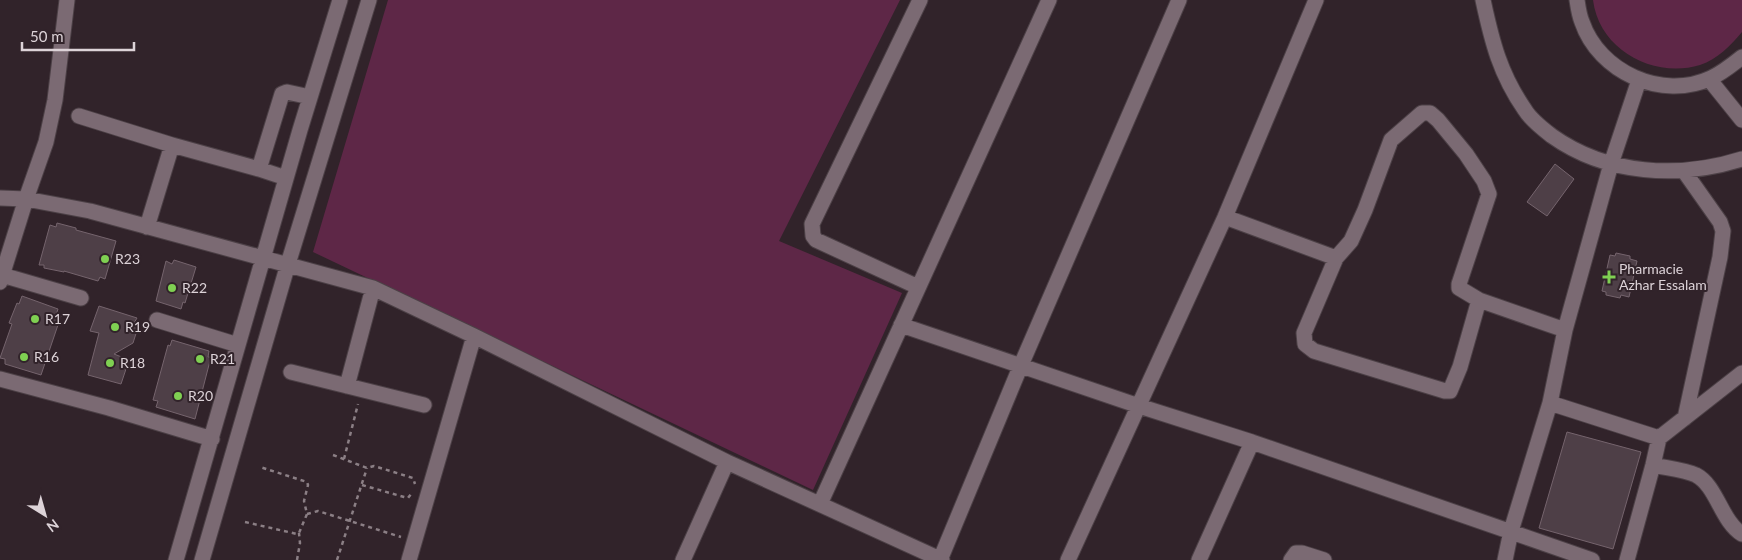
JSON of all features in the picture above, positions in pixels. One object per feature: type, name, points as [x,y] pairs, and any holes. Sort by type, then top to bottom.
[{"type":"street","points":[[67,0],[56,100],[46,142],[1,278],[81,298]]},
{"type":"street","points":[[176,560],[286,178],[340,0]]},
{"type":"street","points":[[202,560],[288,264],[369,0]]},
{"type":"street","points":[[918,287],[816,240],[812,224],[920,0]]},
{"type":"street","points":[[820,504],[1049,0]]},
{"type":"street","points":[[0,198],[26,199],[90,212],[373,288],[727,462],[941,560],[1021,365],[1179,0]]},
{"type":"street","points":[[1068,560],[1225,217],[1316,0]]},
{"type":"street","points":[[1483,0],[1494,50],[1507,82],[1526,112],[1545,130],[1568,147],[1611,164],[1635,169],[1684,172],[1713,168],[1742,160]]},
{"type":"street","points":[[1577,0],[1582,23],[1595,47],[1614,67],[1639,80],[1662,86],[1686,85],[1709,79],[1727,70],[1742,57]]},
{"type":"street","points":[[1709,79],[1742,120]]},
{"type":"street","points":[[1504,560],[1550,402],[1565,330],[1611,164],[1639,80]]},
{"type":"street","points":[[259,170],[282,94],[287,92],[310,97]]},
{"type":"street","points":[[1479,300],[1460,367],[1450,391],[1314,351],[1305,344],[1304,333],[1336,258],[1350,241],[1365,210],[1392,140],[1422,113],[1430,113],[1438,120],[1466,154],[1484,181],[1489,194],[1459,284],[1460,288],[1479,300],[1565,330]]},
{"type":"street","points":[[79,116],[286,178]]},
{"type":"street","points":[[147,227],[172,145]]},
{"type":"street","points":[[1684,172],[1720,222],[1723,231],[1720,257],[1685,418]]},
{"type":"street","points":[[1225,217],[1336,258]]},
{"type":"street","points":[[355,388],[373,288]]},
{"type":"street","points":[[157,320],[238,345]]},
{"type":"street","points":[[901,325],[1139,406],[1252,442],[1592,560]]},
{"type":"street","points":[[409,560],[474,336]]},
{"type":"street","points":[[291,372],[424,405]]},
{"type":"street","points":[[1627,560],[1659,438],[1742,373]]},
{"type":"street","points":[[0,379],[109,408],[212,439]]},
{"type":"street","points":[[1550,402],[1659,438]]},
{"type":"street","points":[[1199,560],[1252,442]]},
{"type":"street","points":[[683,560],[727,462]]},
{"type":"street","points":[[1653,465],[1696,475],[1704,482],[1723,513],[1737,531],[1742,534]]},
{"type":"street","points":[[1291,560],[1296,553],[1324,560]]},
{"type":"path","points":[[344,458],[355,388]]},
{"type":"path","points":[[333,455],[367,468]]},
{"type":"path","points":[[338,560],[367,468],[372,465],[381,467],[412,478],[415,483],[414,490],[410,496],[404,497],[362,485]]},
{"type":"path","points":[[260,468],[306,482],[308,485],[304,502],[307,514],[299,533],[300,543],[297,560]]},
{"type":"path","points":[[307,514],[318,511],[414,541]]},
{"type":"path","points":[[245,522],[294,534],[299,533]]},
{"type":"shaded area","points":[[388,0],[900,0],[779,241],[902,293],[813,490],[313,252]]},
{"type":"shaded area","points":[[1593,0],[1742,0],[1742,32],[1723,52],[1700,65],[1665,68],[1648,64],[1617,46],[1597,18]]},
{"type":"building","points":[[1555,164],[1574,179],[1547,216],[1527,202]]},
{"type":"building","points":[[57,223],[116,241],[105,279],[100,277],[98,281],[64,271],[44,268],[44,265],[39,265],[50,225],[56,227]]},
{"type":"building","points":[[1616,253],[1630,256],[1630,259],[1637,261],[1629,297],[1621,295],[1620,298],[1606,295],[1606,292],[1602,291],[1610,255],[1615,256]]},
{"type":"building","name":"R22","points":[[174,260],[196,267],[185,303],[183,302],[181,309],[156,301],[166,261],[172,264]]},
{"type":"building","points":[[22,296],[58,309],[56,315],[61,316],[41,375],[5,364],[5,359],[0,358],[12,324],[9,323]]},
{"type":"building","points":[[99,306],[137,318],[134,323],[139,324],[133,343],[114,354],[129,360],[121,384],[88,375],[99,333],[90,331]]},
{"type":"building","points":[[172,340],[209,351],[208,357],[211,357],[195,419],[156,407],[158,401],[153,400],[168,345],[170,346]]},
{"type":"building","points":[[1567,432],[1641,452],[1613,549],[1539,528]]},
{"type":"place","name":"R23","points":[[105,259]]},
{"type":"place","name":"Pharmacie Azhar Essalam","points":[[1609,277]]},
{"type":"place","name":"R22","points":[[172,288]]},
{"type":"place","name":"R17","points":[[35,319]]},
{"type":"place","name":"R19","points":[[115,327]]},
{"type":"place","name":"R16","points":[[24,357]]},
{"type":"place","name":"R21","points":[[200,359]]},
{"type":"place","name":"R18","points":[[110,363]]},
{"type":"place","name":"R20","points":[[178,396]]}]
